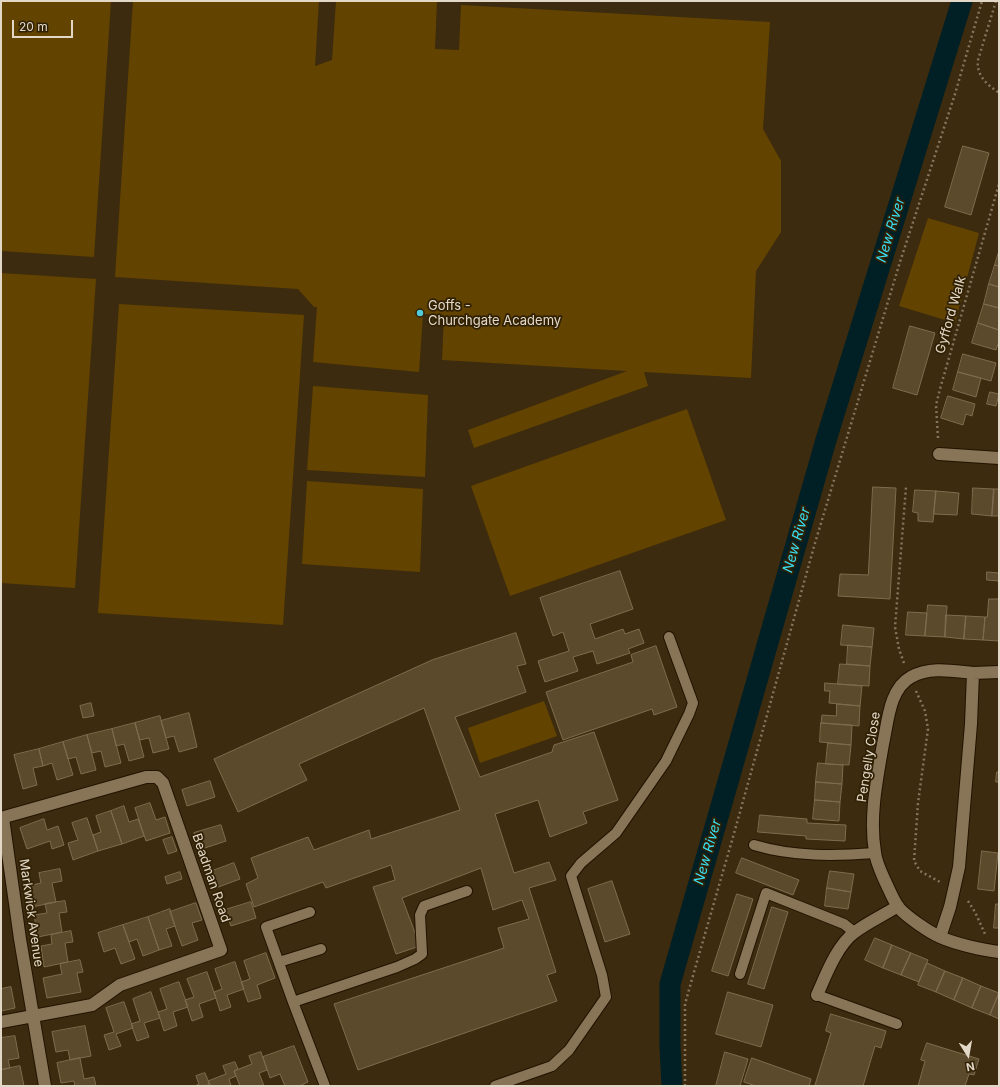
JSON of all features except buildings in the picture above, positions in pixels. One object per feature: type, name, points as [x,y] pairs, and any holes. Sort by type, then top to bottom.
[{"type":"street","points":[[939,454],[999,458]]},
{"type":"street","points":[[910,677],[930,671],[973,673],[999,672]]},
{"type":"street","points":[[940,937],[950,908],[959,867],[971,724],[973,673]]},
{"type":"street","name":"Pengelly Close","points":[[910,677],[897,691],[890,711],[879,767],[874,802],[873,833],[875,853],[880,870],[898,906],[907,916],[940,937],[984,950],[999,952]]},
{"type":"street","name":"Beadman Road","points":[[2,818],[146,777],[157,777],[163,783],[221,950],[120,985],[92,1005],[33,1016]]},
{"type":"street","name":"Markwick Avenue","points":[[2,818],[45,1086]]},
{"type":"street","points":[[817,995],[839,950],[854,932],[898,906]]},
{"type":"street","points":[[1,1022],[33,1016]]},
{"type":"lane","points":[[495,1086],[552,1066],[569,1050],[588,1025],[606,997],[602,975],[571,876],[581,863],[616,833],[666,761],[689,714],[693,703],[669,637]]},
{"type":"lane","points":[[754,845],[771,850],[814,855],[875,853]]},
{"type":"lane","points":[[293,1002],[397,967],[416,959],[422,954],[420,915],[424,906],[467,891]]},
{"type":"lane","points":[[740,974],[766,893],[844,924],[854,932]]},
{"type":"lane","points":[[310,912],[266,927],[325,1086]]},
{"type":"lane","points":[[278,962],[321,949]]},
{"type":"lane","points":[[817,995],[897,1024]]},
{"type":"path","points":[[685,1086],[685,1004],[815,543],[900,262],[955,94],[982,1]]},
{"type":"path","points":[[996,1],[977,67],[978,72],[984,81],[999,93]]},
{"type":"path","name":"Gyfford Walk","points":[[939,454],[936,405],[999,184]]},
{"type":"path","points":[[906,487],[895,627],[899,649],[925,711],[928,729],[918,803],[914,861],[920,872],[955,889],[965,897],[983,927],[986,939],[984,950]]},
{"type":"shaded area","points":[[1,1],[111,1],[94,257],[1,251]]},
{"type":"shaded area","points":[[133,1],[319,1],[315,66],[332,60],[336,1],[437,1],[435,49],[459,50],[461,5],[770,22],[763,129],[781,161],[781,232],[756,271],[751,378],[644,372],[648,386],[474,448],[468,430],[627,371],[442,360],[444,315],[423,314],[419,372],[313,362],[317,307],[314,307],[298,289],[115,277]]},
{"type":"shaded area","points":[[928,218],[979,233],[955,323],[899,306]]},
{"type":"shaded area","points":[[1,273],[96,279],[75,588],[1,583]]},
{"type":"shaded area","points":[[119,304],[304,315],[283,625],[98,613]]},
{"type":"shaded area","points":[[313,386],[428,395],[425,477],[307,470]]},
{"type":"shaded area","points":[[687,409],[726,520],[510,596],[471,486]]},
{"type":"shaded area","points":[[307,481],[423,489],[420,572],[302,564]]},
{"type":"shaded area","points":[[544,701],[557,736],[480,763],[468,728]]},
{"type":"waterway","name":"New River","points":[[672,1086],[670,1047],[670,984],[826,440],[962,1]]},
{"type":"place","name":"Goffs - Churchgate Academy","points":[[420,313]]}]
